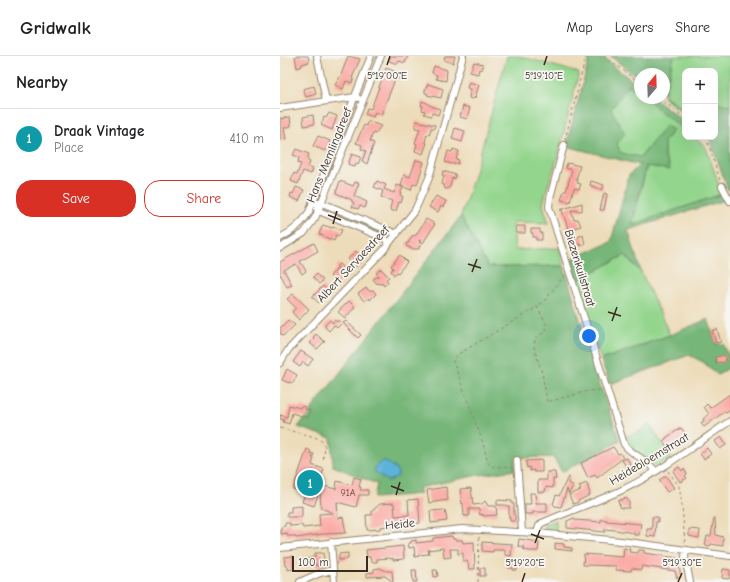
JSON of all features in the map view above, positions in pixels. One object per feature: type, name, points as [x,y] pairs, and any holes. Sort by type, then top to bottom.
[{"type":"street","points":[[318,56],[326,101]]},
{"type":"street","name":"Hans Memlingdreef","points":[[280,238],[295,229],[306,217],[371,56]]},
{"type":"street","name":"Hans Memlingdreef","points":[[280,248],[304,233],[312,224],[322,203],[381,56]]},
{"type":"street","name":"Albert Servaesdreef","points":[[280,363],[288,350],[383,251],[414,210],[429,178],[463,56]]},
{"type":"street","points":[[280,108],[355,97],[363,100]]},
{"type":"street","name":"Biezenkuilstraat","points":[[564,145],[549,207],[624,444],[628,449],[649,464],[655,471]]},
{"type":"street","points":[[722,186],[730,201]]},
{"type":"street","points":[[312,203],[322,203],[397,234]]},
{"type":"street","points":[[312,203],[318,211],[384,238],[389,243]]},
{"type":"street","name":"Heidebloemstraat","points":[[537,533],[542,522],[616,493],[637,482],[664,466],[730,421]]},
{"type":"street","points":[[517,460],[522,532]]},
{"type":"street","name":"Heide","points":[[280,548],[462,529],[479,529],[621,541],[730,556]]},
{"type":"street","points":[[332,542],[334,582]]},
{"type":"street","points":[[686,550],[685,558],[690,582]]},
{"type":"street","points":[[300,582],[320,573],[333,570]]},
{"type":"path","points":[[564,145],[586,56]]},
{"type":"path","points":[[604,56],[634,78]]},
{"type":"path","points":[[667,104],[682,116]]},
{"type":"path","points":[[707,140],[722,186]]},
{"type":"path","points":[[518,468],[491,466],[488,463],[483,443],[453,361],[457,355],[537,307],[562,280]]},
{"type":"path","points":[[537,307],[546,324],[545,332],[535,338],[534,347],[542,373],[547,402],[588,391],[607,391]]},
{"type":"path","points":[[280,428],[315,437],[323,442],[325,448],[324,461]]},
{"type":"path","points":[[664,466],[679,486],[686,550]]},
{"type":"path","points":[[478,582],[479,529]]},
{"type":"green space","points":[[507,56],[519,56],[579,73],[558,156],[543,205],[549,223],[513,222],[515,250],[559,248],[564,266],[488,267],[461,216],[474,176]]},
{"type":"green space","points":[[590,56],[601,56],[634,82],[634,89],[629,85],[611,109],[625,134],[617,144],[620,152],[641,157],[666,125],[673,130],[664,142],[664,155],[670,170],[646,166],[632,225],[722,194],[725,200],[628,230],[641,272],[625,255],[576,281],[572,265],[569,260],[611,242],[629,175],[640,165],[566,146]]},
{"type":"green space","points":[[610,56],[674,56],[670,72],[670,68],[634,68],[634,74]]},
{"type":"green space","points":[[674,56],[730,56],[730,105],[718,103],[718,68],[682,68],[682,109],[670,100],[670,72]]},
{"type":"green space","points":[[629,84],[634,88],[634,104],[654,104],[682,127],[682,140],[697,140],[706,147],[722,194],[632,225],[647,166],[670,169],[664,155],[664,142],[647,149],[641,157],[620,152],[617,144],[621,138],[611,109]]},
{"type":"green space","points":[[670,100],[682,109],[682,112],[670,103]]},
{"type":"green space","points":[[718,103],[730,105],[730,189],[728,190],[710,140],[718,140]]},
{"type":"green space","points":[[653,104],[662,104],[682,120],[682,128]]},
{"type":"green space","points":[[325,207],[388,233],[388,236],[387,237],[324,210]]},
{"type":"green space","points":[[461,216],[488,267],[564,266],[595,371],[620,441],[562,472],[553,457],[515,458],[515,470],[473,476],[418,488],[420,494],[374,498],[377,484],[333,466],[331,438],[298,427]]},
{"type":"green space","points":[[625,255],[641,272],[670,335],[601,360],[576,281]]},
{"type":"green space","points":[[708,319],[716,344],[723,344],[730,359],[730,367],[718,375],[703,362],[689,355],[610,384],[601,360],[670,335]]},
{"type":"green space","points":[[650,424],[671,458],[658,466],[654,465],[628,446],[624,437],[639,432]]},
{"type":"green space","points":[[556,520],[556,530],[544,530],[543,528],[545,524]]},
{"type":"water","points":[[384,460],[395,468],[398,472],[398,476],[387,481],[374,471],[376,466]]},
{"type":"building","points":[[295,56],[308,56],[309,62],[302,64],[302,66],[297,68]]},
{"type":"building","points":[[348,56],[360,59],[352,78],[354,79],[352,83],[346,81],[343,89],[335,85],[341,75]]},
{"type":"building","points":[[391,56],[408,56],[405,63],[399,61],[397,64],[389,61]]},
{"type":"building","points":[[445,56],[455,56],[453,63],[446,61],[444,59]]},
{"type":"building","points":[[474,62],[483,64],[482,70],[479,69],[478,74],[470,72]]},
{"type":"building","points":[[434,66],[447,70],[446,81],[436,79],[437,75],[432,73]]},
{"type":"building","points":[[386,68],[404,75],[402,80],[396,77],[381,115],[375,112],[373,117],[365,114],[367,108],[371,109]]},
{"type":"building","points":[[469,82],[479,85],[475,98],[473,99],[469,98],[471,89],[467,88]]},
{"type":"building","points":[[428,84],[443,89],[441,98],[427,95],[428,94],[425,93]]},
{"type":"building","points":[[314,86],[316,94],[306,97],[303,89]]},
{"type":"building","points":[[422,101],[440,109],[438,115],[432,113],[431,116],[424,114],[425,111],[422,110],[423,106],[421,106]]},
{"type":"building","points":[[463,106],[470,108],[467,119],[460,117]]},
{"type":"building","points":[[329,113],[337,116],[332,130],[321,125],[324,117],[326,118]]},
{"type":"building","points":[[313,115],[314,124],[304,126],[303,117]]},
{"type":"building","points":[[290,117],[291,126],[284,128],[286,139],[280,140],[280,118],[283,120],[283,118]]},
{"type":"building","points":[[368,121],[381,126],[375,134],[373,133],[370,141],[374,143],[367,164],[362,161],[366,151],[361,149],[362,145],[356,143],[364,125],[366,126]]},
{"type":"building","points":[[416,121],[435,125],[434,129],[431,128],[429,135],[427,134],[425,142],[427,143],[423,154],[415,151],[417,144],[415,143],[420,129],[415,128]]},
{"type":"building","points":[[455,128],[465,131],[462,142],[452,139]]},
{"type":"building","points":[[318,136],[330,141],[325,151],[313,146]]},
{"type":"building","points":[[296,149],[309,154],[307,160],[310,162],[308,167],[313,169],[311,174],[303,171],[298,184],[291,181],[294,173],[297,174],[301,164],[298,163],[299,157],[293,155]]},
{"type":"building","points":[[453,149],[459,151],[456,159],[459,160],[458,164],[445,162],[448,151],[452,152]]},
{"type":"building","points":[[352,154],[361,157],[358,164],[356,163],[355,167],[348,164]]},
{"type":"building","points":[[416,160],[424,162],[417,185],[413,184],[411,190],[401,186],[404,175],[410,177]]},
{"type":"building","points":[[567,163],[580,166],[576,180],[578,180],[577,183],[581,184],[579,189],[574,188],[570,202],[561,200],[564,191],[566,191],[572,170],[566,168]]},
{"type":"building","points":[[443,171],[456,175],[455,179],[452,178],[450,187],[447,189],[445,189],[444,185],[442,184],[444,176],[442,175]]},
{"type":"building","points":[[340,181],[353,186],[355,182],[359,183],[354,196],[367,202],[365,208],[360,206],[358,209],[352,207],[354,203],[352,200],[336,193]]},
{"type":"building","points":[[377,181],[386,185],[384,189],[394,193],[397,185],[403,187],[400,195],[403,197],[401,203],[399,202],[396,211],[391,211],[390,208],[392,201],[381,197],[383,191],[374,187]]},
{"type":"building","points":[[591,181],[604,185],[602,190],[590,185]]},
{"type":"building","points":[[296,187],[304,190],[299,201],[290,197],[291,193],[293,194]]},
{"type":"building","points":[[604,193],[607,194],[604,210],[600,210]]},
{"type":"building","points":[[436,196],[446,201],[438,212],[429,207]]},
{"type":"building","points":[[582,203],[582,211],[571,210],[574,220],[578,219],[581,226],[574,228],[575,230],[569,232],[562,210],[560,210]]},
{"type":"building","points":[[426,219],[435,224],[423,243],[419,240],[421,246],[419,246],[419,249],[410,249],[410,247],[407,247],[406,243],[409,243],[413,235],[416,235]]},
{"type":"building","points":[[323,225],[342,230],[339,236],[336,235],[334,241],[319,234]]},
{"type":"building","points":[[516,226],[525,226],[525,233],[516,233]]},
{"type":"building","points":[[531,229],[540,229],[540,233],[542,233],[542,240],[536,240],[536,237],[533,237]]},
{"type":"building","points":[[583,235],[585,244],[581,246],[580,244],[573,246],[571,239]]},
{"type":"building","points":[[314,243],[318,251],[300,261],[306,271],[302,274],[296,264],[284,270],[292,285],[287,287],[281,275],[280,276],[280,262]]},
{"type":"building","points":[[356,251],[364,259],[355,268],[348,259]]},
{"type":"building","points":[[400,255],[407,262],[398,273],[397,272],[394,275],[391,271],[393,268],[391,266]]},
{"type":"building","points":[[339,264],[347,271],[336,282],[330,276],[338,268],[336,267]]},
{"type":"building","points":[[381,269],[389,277],[386,279],[388,282],[384,286],[382,283],[376,283],[373,279],[379,276],[376,273]]},
{"type":"building","points":[[316,274],[323,280],[319,284],[313,277]]},
{"type":"building","points":[[323,286],[329,292],[319,303],[312,297]]},
{"type":"building","points":[[366,288],[371,292],[373,290],[376,294],[370,300],[369,298],[364,301],[358,294]]},
{"type":"building","points":[[293,294],[309,309],[299,320],[292,312],[296,308],[287,299]]},
{"type":"building","points":[[349,301],[355,307],[345,318],[338,312]]},
{"type":"building","points":[[288,320],[295,325],[283,336],[280,333],[280,328]]},
{"type":"building","points":[[330,320],[333,323],[335,320],[337,322],[339,320],[342,323],[337,328],[334,325],[329,331],[324,326]]},
{"type":"building","points":[[346,321],[361,335],[358,338],[343,323]]},
{"type":"building","points":[[717,329],[721,342],[716,343],[712,331]]},
{"type":"building","points":[[316,334],[325,342],[317,349],[310,343]]},
{"type":"building","points":[[301,351],[313,359],[308,366],[303,362],[300,367],[293,362]]},
{"type":"building","points":[[725,355],[726,362],[716,363],[715,357]]},
{"type":"building","points":[[287,369],[297,375],[293,383],[282,380]]},
{"type":"building","points":[[730,394],[730,410],[726,413],[724,412],[704,427],[701,423],[709,414],[704,407],[707,404],[710,408]]},
{"type":"building","points":[[289,405],[300,408],[301,406],[310,410],[308,418],[292,413],[289,424],[283,422],[284,420],[280,419],[280,415],[287,417]]},
{"type":"building","points":[[681,428],[688,437],[670,451],[663,441]]},
{"type":"building","points":[[721,437],[726,445],[720,449],[715,441]]},
{"type":"building","points":[[613,447],[623,458],[597,478],[595,475],[588,478],[581,463]]},
{"type":"building","points":[[707,448],[711,454],[704,459],[700,454]]},
{"type":"building","points":[[307,449],[311,451],[310,453],[314,454],[312,458],[314,458],[312,465],[324,469],[321,478],[325,480],[323,486],[336,489],[337,481],[352,485],[354,477],[361,479],[359,487],[361,487],[360,490],[368,490],[368,495],[359,495],[356,507],[337,502],[338,518],[343,517],[346,533],[323,534],[296,538],[295,536],[287,536],[287,533],[281,534],[281,527],[285,526],[285,523],[290,523],[290,526],[302,525],[303,528],[320,526],[319,514],[333,513],[321,508],[320,490],[314,506],[302,502],[305,493],[293,489]]},
{"type":"building","points":[[627,458],[632,467],[628,470],[622,460]]},
{"type":"building","points":[[542,460],[542,472],[534,472],[534,470],[530,471],[530,467],[527,468],[526,461]]},
{"type":"building","points":[[679,467],[682,471],[684,469],[687,474],[685,476],[687,478],[680,482],[673,471]]},
{"type":"building","points":[[547,472],[555,472],[556,479],[553,479],[553,488],[546,487],[545,492],[538,492],[538,480],[547,480]]},
{"type":"building","points":[[666,476],[674,488],[667,492],[659,480]]},
{"type":"building","points":[[568,477],[570,478],[568,483],[573,485],[569,494],[567,489],[561,507],[555,506],[553,504],[556,495],[559,496]]},
{"type":"building","points":[[587,483],[590,495],[573,504],[569,495],[581,490],[579,486]]},
{"type":"building","points":[[446,487],[448,500],[429,503],[427,490]]},
{"type":"building","points":[[471,488],[473,505],[482,504],[485,501],[488,506],[496,506],[497,515],[483,516],[483,514],[480,515],[479,509],[469,509],[469,516],[464,516],[460,489]]},
{"type":"building","points":[[530,493],[535,493],[536,503],[547,503],[547,512],[533,512],[533,514],[525,514],[525,504],[531,504]]},
{"type":"building","points":[[626,498],[629,502],[629,508],[621,508],[618,501]]},
{"type":"building","points":[[418,499],[420,523],[408,524],[408,526],[399,527],[399,525],[367,530],[366,515],[372,515],[372,511],[380,504],[394,503],[395,516],[409,515],[408,500]]},
{"type":"building","points":[[497,500],[512,501],[512,504],[514,504],[515,521],[510,521],[509,506],[497,505]]},
{"type":"building","points":[[302,506],[302,517],[287,517],[287,512],[291,512],[291,507]]},
{"type":"building","points":[[445,510],[447,521],[431,523],[430,511]]},
{"type":"building","points":[[652,517],[658,517],[658,522],[656,522],[655,537],[647,536],[647,529],[652,529]]},
{"type":"building","points":[[574,518],[574,520],[601,522],[601,519],[607,520],[606,521],[641,524],[639,535],[605,529],[605,532],[567,528],[567,521]]},
{"type":"building","points":[[714,518],[716,535],[723,537],[723,546],[711,544],[710,546],[705,545],[707,536],[711,536]]},
{"type":"building","points":[[689,529],[700,530],[699,538],[689,536]]},
{"type":"building","points":[[452,536],[455,540],[462,540],[463,543],[474,542],[475,569],[469,569],[467,561],[463,561],[463,553],[458,554],[458,549],[450,549],[451,557],[444,558],[443,548],[428,550],[429,554],[415,557],[414,547],[409,548],[408,543],[411,543],[411,541],[416,540],[416,543],[433,541],[433,538]]},
{"type":"building","points":[[519,539],[539,542],[538,551],[529,551],[523,549],[524,547],[518,546]]},
{"type":"building","points":[[482,542],[512,544],[511,556],[505,555],[505,550],[493,550],[493,552],[482,551]]},
{"type":"building","points":[[555,543],[564,544],[564,547],[572,548],[572,551],[555,549]]},
{"type":"building","points":[[403,546],[404,559],[377,559],[377,562],[371,562],[370,557],[367,557],[366,550]]},
{"type":"building","points":[[624,548],[630,549],[629,552],[638,553],[639,550],[644,550],[644,553],[677,558],[681,577],[677,578],[675,571],[642,566],[641,570],[632,568],[631,571],[616,570],[616,566],[583,565],[584,554],[623,557]]},
{"type":"building","points":[[315,553],[323,553],[325,565],[316,566],[315,561],[308,559],[315,556]]},
{"type":"building","points":[[348,553],[348,559],[339,560],[339,554]]},
{"type":"building","points":[[293,556],[293,569],[288,570],[288,566],[285,566],[284,557]]},
{"type":"building","points":[[508,560],[518,561],[517,570],[508,568]]},
{"type":"building","points":[[380,568],[386,571],[392,571],[393,582],[385,576],[367,577],[367,573],[374,572],[374,569]]},
{"type":"building","points":[[480,568],[485,568],[485,576],[480,576]]},
{"type":"building","points":[[723,569],[730,570],[730,578],[722,578]]},
{"type":"building","points":[[412,570],[416,570],[417,582],[413,582]]},
{"type":"building","points":[[433,570],[437,570],[438,576],[434,577]]},
{"type":"place","name":"Draak Vintage","points":[[310,483]]}]
